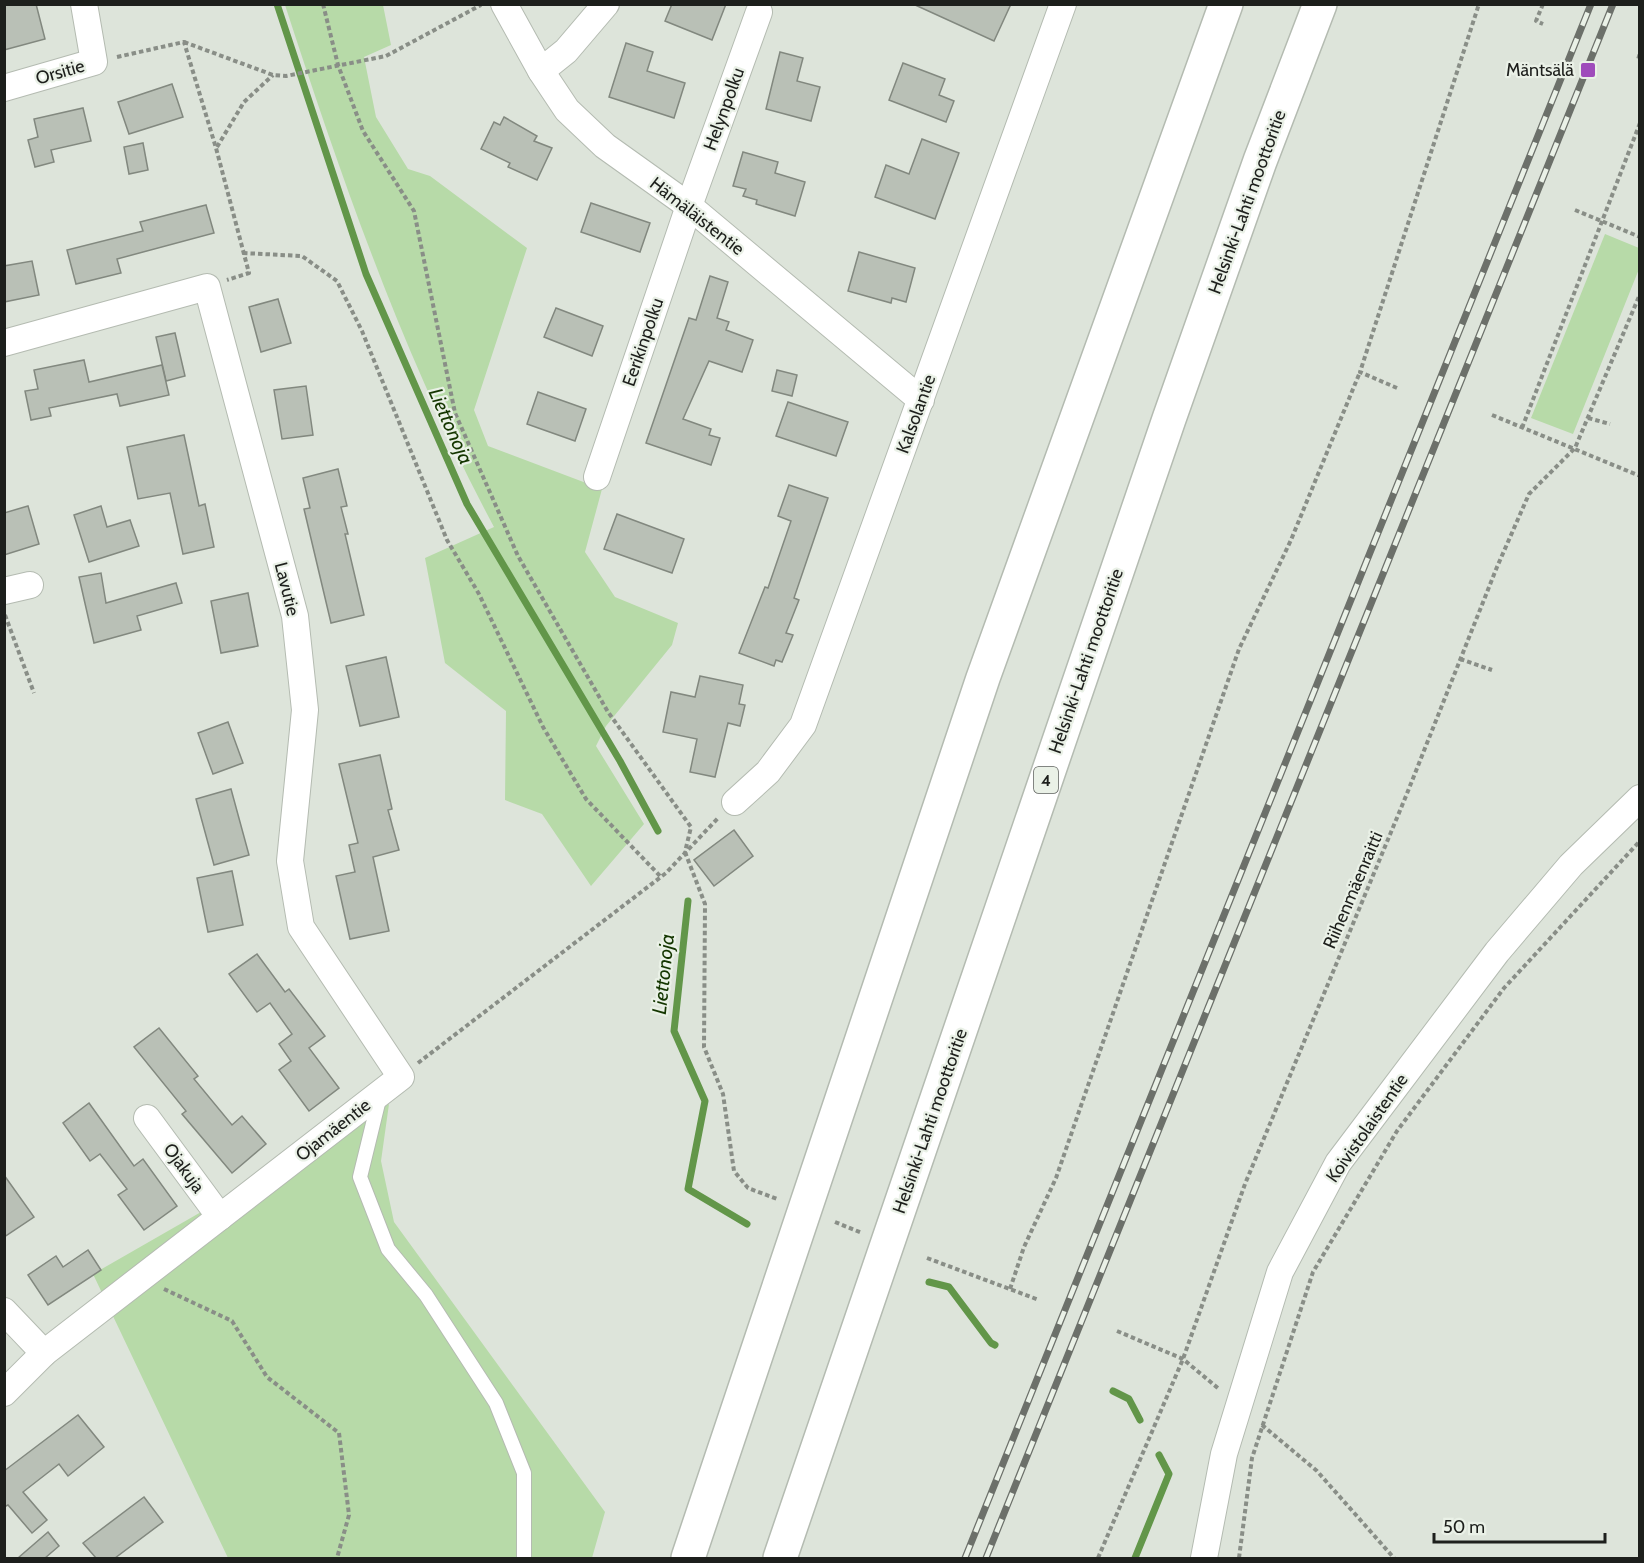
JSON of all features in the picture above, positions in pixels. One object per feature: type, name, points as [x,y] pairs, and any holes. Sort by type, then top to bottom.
[{"type":"highway","points":[[688,1558],[983,678],[1226,4]]},
{"type":"highway","name":"Helsinki-Lahti moottoritie","points":[[780,1558],[1169,419],[1260,161],[1320,4]]},
{"type":"street","name":"Orsitie","points":[[4,87],[94,62],[84,4]]},
{"type":"street","name":"Hämäläistentie","points":[[504,4],[541,71],[567,110],[604,146],[689,206],[921,400]]},
{"type":"street","points":[[541,71],[566,51],[606,4]]},
{"type":"street","name":"Kalsolantie","points":[[735,802],[768,772],[803,725],[1063,4]]},
{"type":"street","name":"Helynpolku","points":[[689,206],[759,12]]},
{"type":"street","name":"Eerikinpolku","points":[[597,477],[689,206]]},
{"type":"street","points":[[4,343],[207,287]]},
{"type":"street","name":"Lavutie","points":[[207,287],[295,616],[305,710],[290,861],[301,927],[391,1084]]},
{"type":"street","points":[[4,591],[30,585]]},
{"type":"street","name":"Koivistolaistentie","points":[[1204,1558],[1224,1454],[1280,1272],[1338,1163],[1497,952],[1571,865],[1640,798]]},
{"type":"street","name":"Ojamäentie","points":[[4,1393],[44,1353],[391,1084]]},
{"type":"street","name":"Ojakuja","points":[[147,1118],[220,1217]]},
{"type":"street","points":[[4,1311],[44,1353]]},
{"type":"lane","points":[[391,1084],[360,1177],[388,1249],[426,1295],[496,1403],[524,1473],[524,1558]]},
{"type":"path","points":[[323,4],[338,65],[363,131],[414,211],[459,423],[518,556],[608,712],[691,827],[685,852],[705,904],[704,1047],[723,1094],[734,1171],[748,1188],[777,1199]]},
{"type":"path","points":[[94,62],[184,42],[273,75],[309,72],[386,56],[482,4]]},
{"type":"path","points":[[1010,1289],[1024,1247],[1056,1178],[1239,649],[1291,540],[1360,372],[1479,4]]},
{"type":"path","points":[[1543,4],[1536,21],[1543,24]]},
{"type":"path","points":[[184,42],[216,148],[249,273],[207,287]]},
{"type":"path","points":[[216,148],[244,102],[273,75]]},
{"type":"path","points":[[1522,428],[1640,123]]},
{"type":"path","points":[[1575,210],[1640,237]]},
{"type":"path","points":[[243,253],[302,256],[337,281],[362,331],[447,540],[479,594],[543,727],[586,799],[661,877]]},
{"type":"path","points":[[1575,448],[1640,294]]},
{"type":"path","points":[[1360,372],[1397,388]]},
{"type":"path","points":[[1492,415],[1640,476]]},
{"type":"path","points":[[1588,418],[1610,424]]},
{"type":"path","name":"Riihenmäenraitti","points":[[1098,1558],[1183,1359],[1245,1184],[1529,494],[1575,448]]},
{"type":"path","points":[[4,612],[34,693]]},
{"type":"path","points":[[1460,659],[1492,670]]},
{"type":"path","points":[[391,1084],[666,873],[735,802]]},
{"type":"path","points":[[1239,1558],[1252,1458],[1313,1272],[1396,1131],[1504,988],[1547,937],[1640,841]]},
{"type":"path","points":[[835,1222],[867,1234]]},
{"type":"path","points":[[927,1258],[1039,1300]]},
{"type":"path","points":[[142,1277],[195,1306],[232,1322],[267,1377],[339,1433],[349,1515],[337,1558]]},
{"type":"path","points":[[1117,1331],[1183,1359]]},
{"type":"path","points":[[1263,1426],[1317,1471],[1394,1558]]},
{"type":"green space","points":[[285,5],[383,5],[391,45],[364,57],[376,117],[408,169],[430,176],[527,248],[474,410],[488,446],[602,489],[585,552],[615,597],[678,623],[672,645],[606,726],[596,746],[644,824],[591,886],[542,814],[505,800],[506,711],[445,663],[425,558],[494,527],[462,464],[404,336],[353,205]]},
{"type":"green space","points":[[1605,234],[1639,248],[1639,269],[1573,434],[1531,418]]},
{"type":"green space","points":[[389,1104],[381,1161],[394,1222],[605,1512],[592,1558],[228,1558],[93,1274]]},
{"type":"building","points":[[4,4],[36,4],[45,39],[4,50]]},
{"type":"building","points":[[672,4],[726,4],[712,40],[665,21]]},
{"type":"building","points":[[913,4],[1011,4],[994,41]]},
{"type":"building","points":[[626,43],[653,52],[647,71],[685,83],[674,118],[609,97]]},
{"type":"building","points":[[780,52],[803,58],[797,81],[820,87],[811,121],[766,109]]},
{"type":"building","points":[[903,63],[945,79],[939,95],[954,101],[946,122],[889,100]]},
{"type":"building","points":[[172,84],[183,117],[129,134],[118,102]]},
{"type":"building","points":[[83,108],[91,141],[51,150],[54,162],[35,167],[28,140],[38,137],[34,119]]},
{"type":"building","points":[[504,117],[537,136],[534,141],[552,148],[537,180],[508,167],[510,163],[481,149],[494,122],[500,125]]},
{"type":"building","points":[[922,139],[959,153],[935,219],[875,197],[886,165],[909,174]]},
{"type":"building","points":[[143,143],[148,170],[129,174],[124,147]]},
{"type":"building","points":[[743,152],[778,162],[775,173],[805,182],[795,216],[756,204],[757,200],[743,196],[746,189],[733,186]]},
{"type":"building","points":[[591,203],[650,223],[640,252],[581,232]]},
{"type":"building","points":[[206,205],[214,233],[117,259],[121,273],[76,284],[67,250],[143,231],[140,222]]},
{"type":"building","points":[[859,252],[915,268],[906,302],[892,298],[891,303],[848,291]]},
{"type":"building","points":[[32,261],[39,295],[4,302],[4,266]]},
{"type":"building","points":[[710,276],[728,282],[717,318],[729,322],[726,330],[753,340],[742,372],[709,361],[683,419],[711,429],[709,435],[720,438],[711,465],[646,443],[689,318],[696,320]]},
{"type":"building","points":[[278,299],[291,343],[261,352],[249,307]]},
{"type":"building","points":[[556,308],[603,326],[592,356],[544,337]]},
{"type":"building","points":[[175,333],[185,376],[166,381],[156,337]]},
{"type":"building","points":[[84,360],[89,382],[162,365],[169,395],[120,406],[117,394],[49,408],[51,416],[31,420],[25,391],[38,389],[34,370]]},
{"type":"building","points":[[777,370],[797,375],[792,396],[772,391]]},
{"type":"building","points":[[306,386],[313,435],[282,439],[274,390]]},
{"type":"building","points":[[538,392],[586,409],[575,441],[527,424]]},
{"type":"building","points":[[788,402],[848,422],[836,456],[776,436]]},
{"type":"building","points":[[184,435],[199,506],[205,504],[214,547],[183,554],[170,493],[138,499],[127,447]]},
{"type":"building","points":[[338,469],[347,506],[341,507],[348,534],[345,534],[364,615],[331,623],[304,509],[310,508],[303,478]]},
{"type":"building","points":[[789,485],[828,498],[794,598],[799,600],[786,633],[793,635],[782,662],[776,660],[774,666],[739,653],[765,587],[768,588],[791,521],[778,516]]},
{"type":"building","points":[[28,506],[39,544],[4,555],[4,513]]},
{"type":"building","points":[[101,506],[107,527],[130,520],[139,546],[89,562],[74,515]]},
{"type":"building","points":[[617,514],[684,539],[672,573],[604,549]]},
{"type":"building","points":[[101,573],[106,603],[176,583],[182,603],[137,616],[141,630],[94,643],[79,577]]},
{"type":"building","points":[[248,593],[258,646],[221,653],[211,601]]},
{"type":"building","points":[[386,657],[399,717],[360,726],[346,666]]},
{"type":"building","points":[[700,676],[743,685],[739,704],[745,705],[740,726],[728,723],[715,777],[690,772],[697,739],[663,732],[671,692],[695,697]]},
{"type":"building","points":[[228,722],[243,763],[213,774],[198,733]]},
{"type":"building","points":[[380,755],[392,809],[388,810],[399,850],[373,857],[389,931],[350,939],[336,876],[355,872],[349,845],[358,843],[339,764]]},
{"type":"building","points":[[231,789],[249,855],[214,865],[196,799]]},
{"type":"building","points":[[734,830],[753,856],[714,886],[694,860]]},
{"type":"building","points":[[232,871],[243,925],[208,932],[197,878]]},
{"type":"building","points":[[257,954],[285,992],[289,989],[325,1036],[309,1048],[339,1088],[309,1111],[279,1070],[291,1061],[279,1044],[292,1034],[270,1003],[257,1012],[229,974]]},
{"type":"building","points":[[159,1028],[198,1076],[194,1079],[232,1125],[242,1116],[266,1144],[232,1173],[182,1114],[186,1111],[134,1047]]},
{"type":"building","points":[[89,1103],[134,1166],[143,1159],[177,1206],[144,1230],[118,1195],[127,1189],[100,1154],[90,1161],[63,1123]]},
{"type":"building","points":[[4,1175],[34,1217],[4,1237]]},
{"type":"building","points":[[88,1250],[101,1270],[48,1305],[28,1275],[56,1256],[63,1267]]},
{"type":"building","points":[[78,1415],[104,1447],[68,1476],[59,1464],[23,1492],[47,1520],[32,1533],[8,1505],[4,1507],[4,1471]]},
{"type":"building","points":[[144,1497],[163,1522],[115,1558],[96,1558],[83,1543]]},
{"type":"building","points":[[48,1532],[59,1546],[45,1558],[18,1558]]},
{"type":"waterway","name":"Liettonoja","points":[[277,4],[366,274],[467,504],[620,761],[658,831]]},
{"type":"waterway","name":"Liettonoja","points":[[688,901],[674,1031],[705,1101],[688,1189],[747,1224]]},
{"type":"waterway","name":"Liettonoja","points":[[929,1282],[949,1287],[991,1343],[995,1345]]},
{"type":"waterway","name":"Liettonoja","points":[[1113,1391],[1129,1399],[1140,1420]]},
{"type":"waterway","name":"Liettonoja","points":[[1135,1558],[1169,1474],[1159,1455]]},
{"type":"railway","points":[[965,1558],[1591,4]]},
{"type":"railway","points":[[986,1558],[1613,4]]},
{"type":"place","name":"Mäntsälä","points":[[1588,70]]}]
